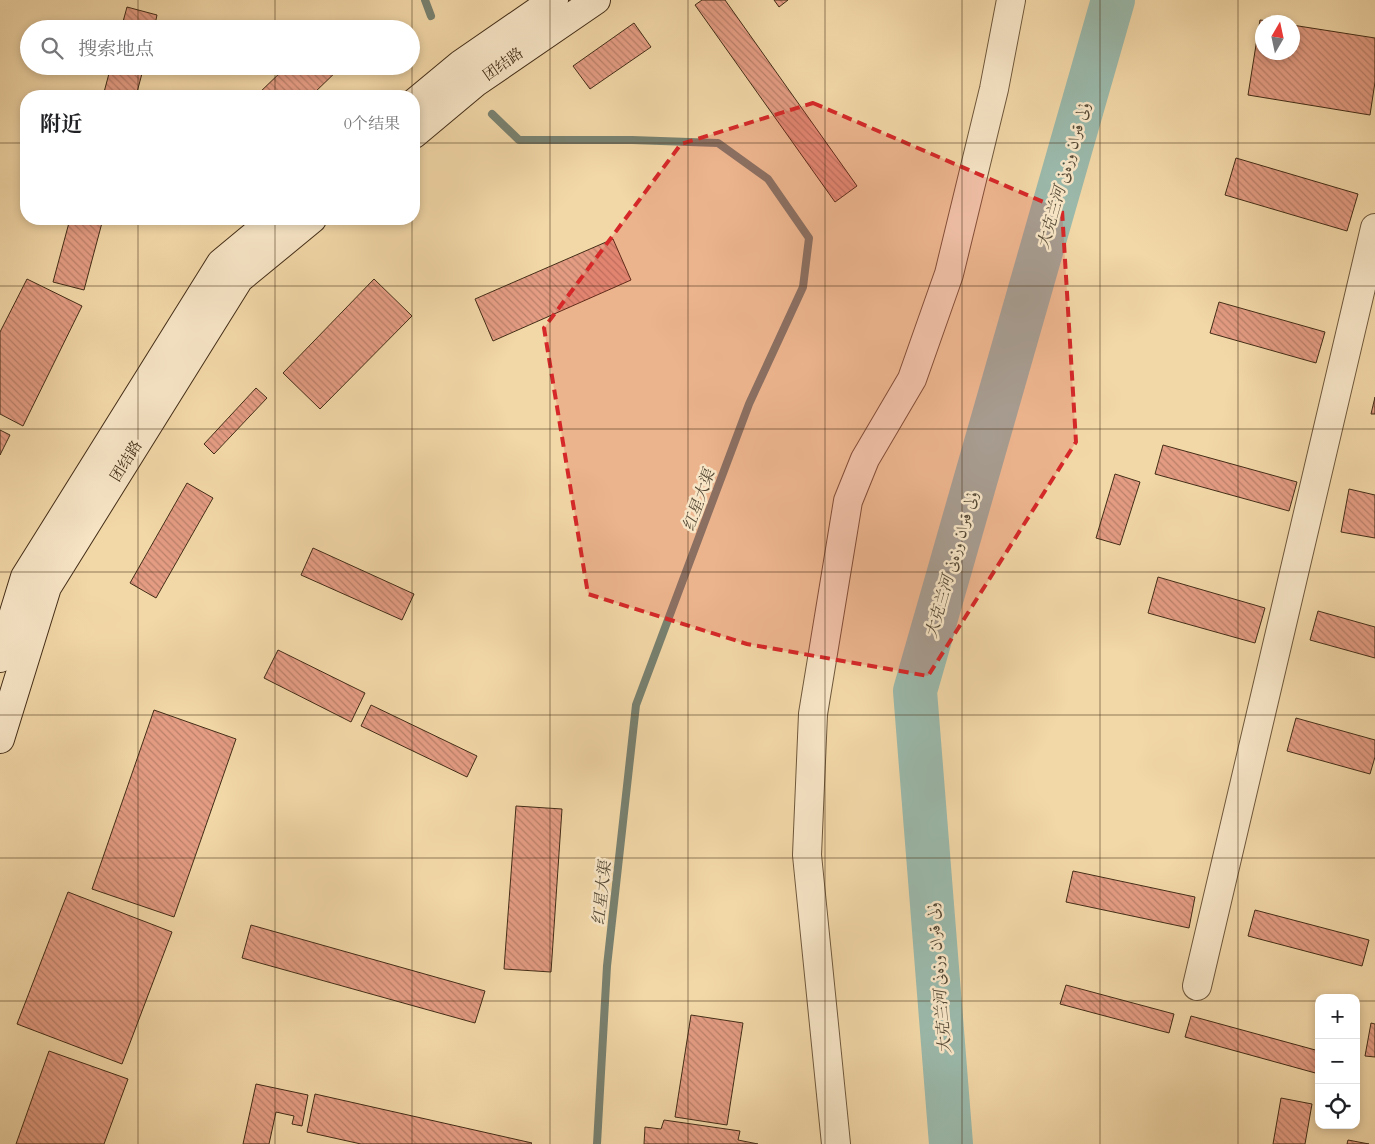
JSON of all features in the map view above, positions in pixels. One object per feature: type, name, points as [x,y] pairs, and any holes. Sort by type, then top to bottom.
[{"type":"street","name":"团结路","points":[[420,98],[461,64],[554,0]]},
{"type":"street","name":"团结路","points":[[420,129],[475,83],[596,0]]},
{"type":"street","points":[[836,1144],[807,856],[813,714],[848,501],[865,459],[912,379],[949,274],[994,89],[1011,0]]},
{"type":"street","name":"团结路","points":[[0,658],[25,577],[221,263],[267,225]]},
{"type":"street","name":"团结路","points":[[0,739],[47,587],[239,279],[305,225]]},
{"type":"street","points":[[1197,986],[1375,228]]},
{"type":"highlighted area","points":[[813,103],[1062,210],[1076,442],[928,676],[747,644],[588,594],[544,328],[681,144]]},
{"type":"building","points":[[702,0],[725,0],[857,186],[835,202],[695,5]]},
{"type":"building","points":[[774,0],[788,0],[779,7]]},
{"type":"building","points":[[127,7],[157,15],[156,20],[123,20]]},
{"type":"building","points":[[634,23],[651,47],[590,89],[573,66]]},
{"type":"building","points":[[1300,26],[1375,38],[1375,82],[1370,115],[1248,95],[1255,51],[1255,60],[1300,60]]},
{"type":"building","points":[[109,75],[142,75],[138,90],[105,90]]},
{"type":"building","points":[[278,75],[333,75],[317,90],[262,90]]},
{"type":"building","points":[[1236,158],[1358,194],[1347,231],[1225,195]]},
{"type":"building","points":[[68,225],[101,225],[84,290],[53,282]]},
{"type":"building","points":[[613,239],[631,280],[493,341],[475,299]]},
{"type":"building","points":[[27,279],[82,306],[23,426],[0,414],[0,332]]},
{"type":"building","points":[[374,279],[412,316],[320,409],[283,373]]},
{"type":"building","points":[[1219,302],[1325,332],[1316,363],[1210,333]]},
{"type":"building","points":[[256,388],[267,398],[214,454],[204,444]]},
{"type":"building","points":[[1375,397],[1375,414],[1371,414]]},
{"type":"building","points":[[0,430],[10,435],[0,455]]},
{"type":"building","points":[[1163,445],[1297,482],[1289,511],[1155,474]]},
{"type":"building","points":[[1115,474],[1140,482],[1120,545],[1096,538]]},
{"type":"building","points":[[187,483],[213,498],[156,598],[130,583]]},
{"type":"building","points":[[1349,489],[1375,495],[1375,538],[1341,532]]},
{"type":"building","points":[[313,548],[414,594],[402,620],[301,575]]},
{"type":"building","points":[[1158,577],[1265,608],[1255,643],[1148,613]]},
{"type":"building","points":[[1318,611],[1375,627],[1375,658],[1310,640]]},
{"type":"building","points":[[278,650],[365,693],[351,722],[264,678]]},
{"type":"building","points":[[371,705],[477,756],[467,777],[361,726]]},
{"type":"building","points":[[154,710],[236,739],[174,917],[92,889]]},
{"type":"building","points":[[1296,718],[1375,740],[1375,757],[1370,774],[1287,751]]},
{"type":"building","points":[[516,806],[562,809],[551,972],[504,969]]},
{"type":"building","points":[[1073,871],[1195,897],[1189,928],[1066,902]]},
{"type":"building","points":[[68,892],[172,932],[122,1064],[17,1024]]},
{"type":"building","points":[[1255,910],[1369,940],[1362,966],[1248,936]]},
{"type":"building","points":[[251,925],[485,991],[475,1023],[242,958]]},
{"type":"building","points":[[1066,985],[1174,1014],[1169,1033],[1060,1004]]},
{"type":"building","points":[[691,1015],[743,1023],[727,1125],[675,1117]]},
{"type":"building","points":[[1191,1016],[1315,1050],[1315,1073],[1185,1037]]},
{"type":"building","points":[[1371,1023],[1375,1024],[1375,1057],[1365,1056]]},
{"type":"building","points":[[49,1051],[128,1079],[104,1144],[16,1144]]},
{"type":"building","points":[[256,1084],[308,1095],[302,1126],[292,1124],[294,1116],[276,1112],[269,1144],[243,1144]]},
{"type":"building","points":[[315,1094],[532,1143],[361,1144],[307,1132]]},
{"type":"building","points":[[1281,1098],[1312,1104],[1305,1144],[1273,1144]]},
{"type":"building","points":[[664,1120],[740,1131],[738,1140],[758,1144],[644,1144],[645,1127],[661,1129]]},
{"type":"building","points":[[1348,1140],[1369,1144],[1347,1144]]},
{"type":"waterway","points":[[425,0],[431,16]]},
{"type":"waterway","name":"大克兰河 ۇلى قىران وزەنى","points":[[951,1144],[915,691],[1113,0]]},
{"type":"waterway","name":"红星大渠","points":[[492,114],[519,140],[632,140],[718,143],[768,179],[809,238],[803,287],[749,404],[636,705],[607,966],[597,1144]]}]
